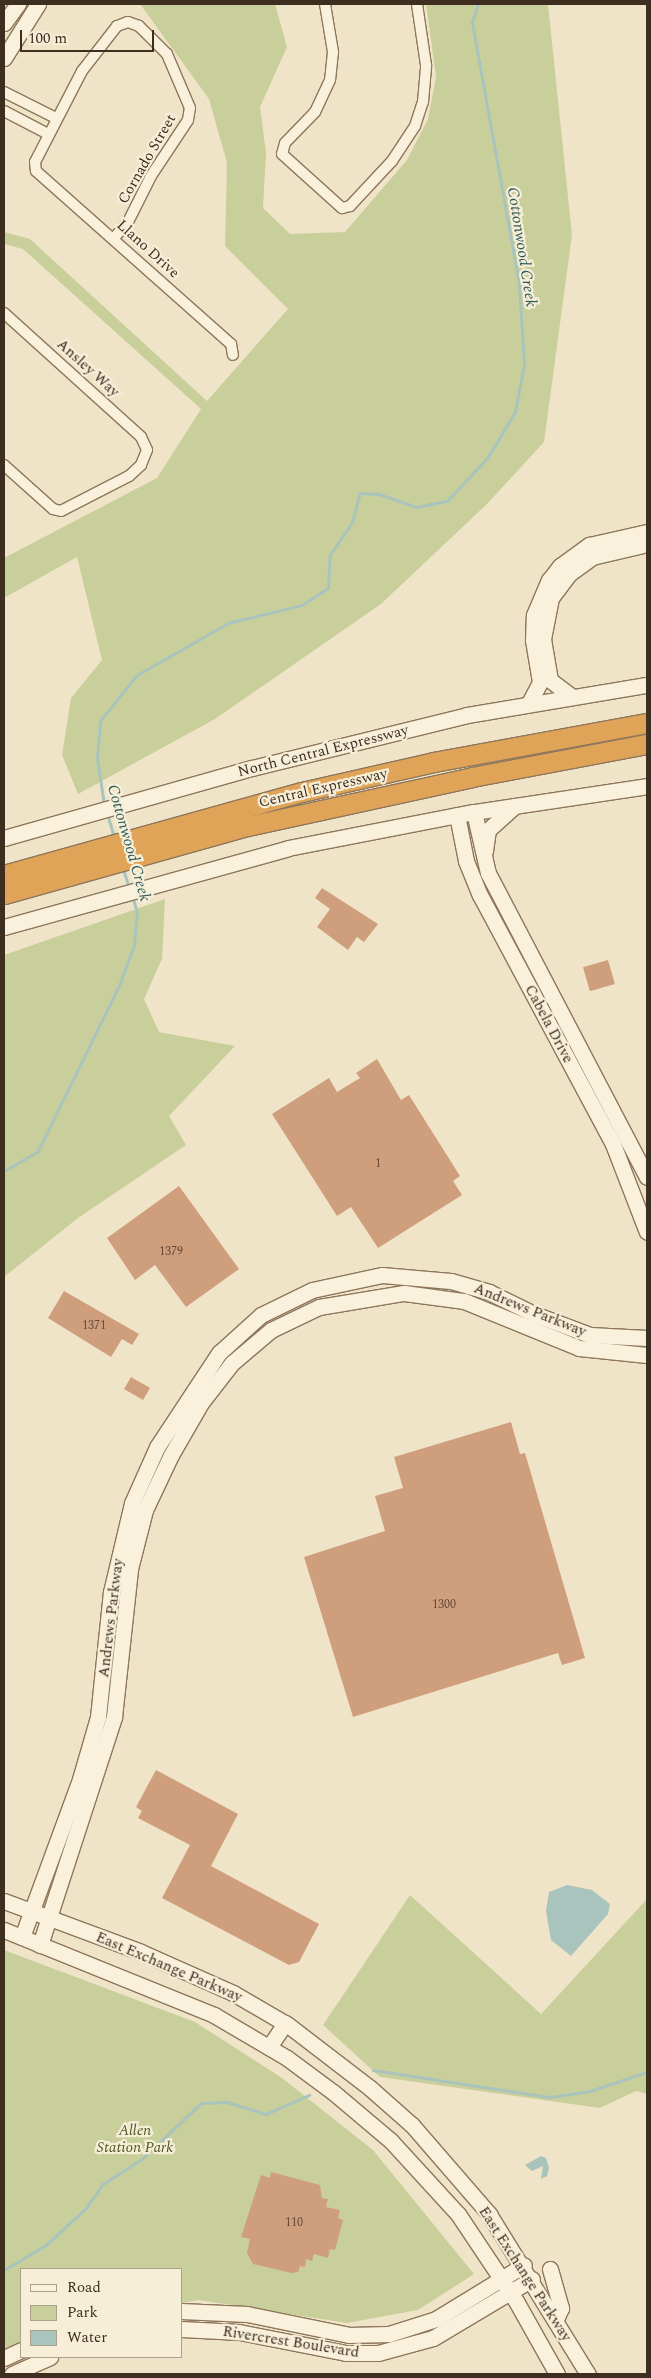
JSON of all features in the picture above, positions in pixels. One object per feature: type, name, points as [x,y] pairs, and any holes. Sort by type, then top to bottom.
[{"type":"highway","name":"Central Expressway","points":[[4,875],[77,862],[160,839],[346,782],[647,723]]},
{"type":"highway","name":"Central Expressway","points":[[160,839],[647,744]]},
{"type":"highway","name":"Central Expressway","points":[[4,894],[77,862]]},
{"type":"street","points":[[4,24],[18,4]]},
{"type":"street","points":[[4,58],[38,4]]},
{"type":"street","points":[[324,4],[333,52],[330,80],[315,112],[285,144],[282,154],[343,208],[350,206],[392,161],[414,126],[422,102],[426,65],[417,4]]},
{"type":"street","name":"Cornado Street","points":[[56,118],[82,71],[117,26],[130,22],[139,26],[167,54],[190,108],[188,120],[151,176],[128,222],[114,238]]},
{"type":"street","points":[[4,92],[56,118],[48,134],[4,112]]},
{"type":"street","name":"Llano Drive","points":[[48,134],[35,162],[36,171],[114,238],[231,344],[233,355]]},
{"type":"street","name":"Ansley Way","points":[[4,313],[141,437],[147,450],[141,465],[129,476],[57,511],[6,469]]},
{"type":"street","points":[[529,703],[540,682],[533,640],[534,615],[548,580],[560,566],[589,545],[647,532]]},
{"type":"street","points":[[571,696],[550,680],[543,639],[552,598],[569,574],[592,557],[647,544]]},
{"type":"street","name":"North Central Expressway","points":[[4,838],[324,749],[529,703],[647,685]]},
{"type":"street","points":[[4,927],[87,902],[272,852],[518,804],[647,786]]},
{"type":"street","points":[[484,860],[488,830],[518,804]]},
{"type":"street","name":"Cabela Drive","points":[[474,812],[484,860],[511,920],[647,1177]]},
{"type":"street","name":"Cabela Drive","points":[[457,815],[466,861],[480,895],[613,1144],[647,1232]]},
{"type":"street","name":"Andrews Parkway","points":[[22,1937],[94,1730],[104,1675],[108,1619],[123,1530],[157,1447],[219,1353],[261,1315],[312,1290],[355,1278],[404,1275],[451,1281],[511,1302],[590,1335],[647,1338]]},
{"type":"street","points":[[418,1294],[434,1287],[469,1294],[499,1306],[511,1302]]},
{"type":"street","points":[[312,1290],[319,1307]]},
{"type":"street","name":"Andrews Parkway","points":[[40,1945],[110,1735],[121,1675],[124,1621],[137,1538],[171,1455],[201,1403],[232,1363],[271,1330],[319,1307],[362,1297],[418,1294],[485,1307],[578,1348],[647,1355]]},
{"type":"street","points":[[157,1447],[171,1455]]},
{"type":"street","points":[[108,1619],[124,1621]]},
{"type":"street","points":[[94,1730],[110,1735]]},
{"type":"street","name":"East Exchange Parkway","points":[[4,1900],[233,1993],[285,2023],[370,2088],[412,2125],[473,2193],[524,2266],[588,2374]]},
{"type":"street","name":"East Exchange Parkway","points":[[4,1930],[188,2003],[269,2047],[333,2092],[391,2141],[458,2214],[511,2292],[557,2374]]},
{"type":"street","points":[[269,2047],[285,2023]]},
{"type":"street","name":"Rivercrest Boulevard","points":[[182,2311],[247,2314],[325,2330],[366,2336],[405,2331],[436,2319],[524,2266]]},
{"type":"street","points":[[550,2268],[561,2308],[556,2319]]},
{"type":"street","name":"Rivercrest Boulevard","points":[[182,2329],[239,2332],[321,2348],[366,2354],[418,2344],[447,2331],[532,2279]]},
{"type":"street","points":[[321,2348],[325,2330]]},
{"type":"street","points":[[4,2358],[20,2350]]},
{"type":"street","points":[[12,2374],[48,2358]]},
{"type":"green space","points":[[140,4],[275,4],[287,47],[260,107],[266,153],[263,208],[290,234],[345,232],[407,160],[428,119],[436,77],[426,4],[548,4],[572,235],[544,442],[487,504],[381,604],[215,719],[78,794],[62,755],[71,698],[102,660],[77,557],[4,598],[4,558],[157,478],[201,409],[23,249],[4,244],[4,232],[30,239],[207,401],[288,309],[225,246],[227,163],[209,99]]},
{"type":"green space","points":[[165,899],[162,959],[144,999],[159,1032],[235,1046],[169,1116],[186,1145],[78,1218],[4,1277],[4,955]]},
{"type":"green space","points":[[410,1895],[541,2014],[647,1899],[647,2094],[636,2091],[600,2108],[380,2077],[323,2025]]},
{"type":"green space","name":"Allen Station Park","points":[[4,1950],[195,2022],[282,2078],[373,2150],[474,2274],[418,2310],[347,2323],[199,2300],[182,2303],[182,2268],[20,2268],[20,2342],[4,2351]]},
{"type":"water","points":[[567,1885],[592,1890],[610,1904],[608,1914],[571,1956],[551,1940],[546,1911],[549,1892]]},
{"type":"water","points":[[541,2156],[546,2158],[549,2168],[547,2176],[541,2179],[543,2166],[532,2171],[525,2165]]},
{"type":"building","points":[[322,888],[378,924],[364,942],[357,937],[348,950],[317,927],[330,909],[315,898]]},
{"type":"building","points":[[608,960],[615,984],[590,991],[583,967]]},
{"type":"building","points":[[377,1059],[401,1100],[409,1095],[460,1176],[453,1181],[462,1195],[378,1248],[351,1207],[337,1216],[272,1114],[329,1078],[337,1092],[360,1078],[356,1073]]},
{"type":"building","points":[[179,1186],[239,1269],[186,1307],[155,1265],[135,1280],[107,1238]]},
{"type":"building","points":[[64,1291],[139,1334],[132,1345],[122,1339],[111,1357],[48,1318]]},
{"type":"building","points":[[131,1377],[150,1388],[143,1400],[124,1389]]},
{"type":"building","points":[[511,1422],[520,1454],[525,1453],[585,1658],[562,1665],[558,1653],[353,1717],[304,1557],[385,1531],[375,1496],[403,1488],[394,1457]]},
{"type":"building","points":[[156,1770],[238,1814],[211,1866],[319,1924],[299,1962],[289,1965],[162,1898],[190,1845],[138,1818],[142,1811],[136,1807]]},
{"type":"building","points":[[271,2172],[320,2185],[322,2198],[328,2199],[326,2207],[340,2210],[338,2218],[343,2220],[335,2250],[330,2249],[328,2258],[314,2254],[312,2261],[306,2259],[305,2267],[300,2266],[298,2272],[292,2273],[253,2264],[247,2253],[250,2239],[241,2237],[261,2175],[270,2178]]},
{"type":"waterway","name":"Cottonwood Creek","points":[[104,805],[97,758],[100,721],[137,675],[228,623],[302,605],[328,588],[330,555],[352,522],[360,493],[379,494],[416,507],[447,501],[488,457],[515,412],[524,365],[519,284],[472,22],[478,4]]},
{"type":"waterway","name":"Cottonwood Creek","points":[[108,815],[114,836]]},
{"type":"waterway","name":"Cottonwood Creek","points":[[123,868],[129,886]]},
{"type":"waterway","name":"Cottonwood Creek","points":[[4,1171],[38,1151],[119,986],[134,945],[137,913],[132,896]]},
{"type":"waterway","points":[[373,2070],[550,2097],[590,2091],[647,2072]]},
{"type":"waterway","points":[[4,2270],[46,2245],[85,2209],[103,2184],[142,2159],[201,2103],[227,2102],[266,2114],[309,2095]]}]
